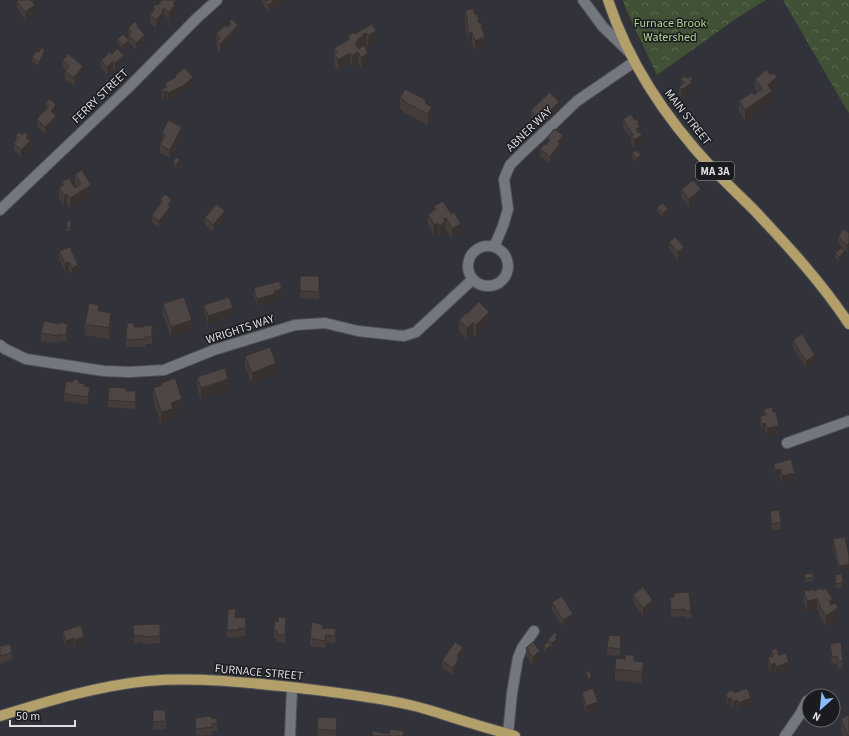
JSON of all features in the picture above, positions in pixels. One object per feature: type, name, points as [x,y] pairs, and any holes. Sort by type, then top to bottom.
[{"type":"main road","name":"MAIN STREET","points":[[608,0],[619,31],[652,92],[686,137],[713,168],[816,279],[849,324]]},
{"type":"main road","name":"FURNACE STREET","points":[[0,716],[45,702],[119,685],[146,681],[216,680],[352,694],[392,701],[433,711],[511,735]]},
{"type":"street","name":"FERRY STREET","points":[[0,210],[128,88],[197,18],[217,0]]},
{"type":"street","points":[[583,0],[603,27],[632,57]]},
{"type":"street","name":"ABNER WAY","points":[[494,247],[508,209],[504,179],[510,165],[577,101],[632,57]]},
{"type":"street","points":[[484,246],[489,246],[503,252],[507,262],[507,272],[497,284],[486,286],[473,279],[470,274],[468,264],[471,254],[474,251],[484,246]]},
{"type":"street","name":"WRIGHTS WAY","points":[[0,345],[26,359],[104,371],[130,372],[164,370],[214,350],[295,325],[325,323],[358,331],[404,336],[416,332],[473,279]]},
{"type":"street","points":[[787,443],[849,421]]},
{"type":"street","points":[[511,735],[512,693],[518,658],[522,648],[534,631]]},
{"type":"street","points":[[290,736],[292,688]]},
{"type":"street","points":[[785,736],[801,712]]},
{"type":"green space","name":"Furnace Brook Watershed","points":[[623,0],[766,0],[737,18],[657,75]]},
{"type":"green space","points":[[783,0],[849,0],[849,113],[844,105]]},
{"type":"building","points":[[31,0],[35,5],[25,12],[17,1]]},
{"type":"building","points":[[162,0],[176,0],[173,3],[175,5],[169,12],[164,8],[162,10],[163,12],[156,20],[150,15],[155,9],[153,7],[156,4],[158,5]]},
{"type":"building","points":[[265,0],[275,0],[268,5]]},
{"type":"building","points":[[473,8],[475,15],[477,14],[479,23],[481,22],[485,37],[475,41],[472,32],[469,34],[466,20],[468,20],[465,11]]},
{"type":"building","points":[[232,19],[238,25],[220,44],[217,42],[220,38],[216,34],[225,25],[228,27],[231,24],[229,22]]},
{"type":"building","points":[[135,22],[145,35],[136,43],[129,35],[132,32],[128,28]]},
{"type":"building","points":[[372,24],[376,31],[368,36],[366,33],[363,34],[364,35],[355,43],[359,49],[364,45],[368,53],[361,58],[358,52],[352,56],[350,53],[338,60],[334,53],[337,52],[334,48],[350,39],[348,36],[354,32],[355,34]]},
{"type":"building","points":[[123,34],[129,40],[123,45],[117,39]]},
{"type":"building","points":[[41,48],[45,50],[39,62],[32,58],[36,51],[39,52]]},
{"type":"building","points":[[117,48],[124,55],[115,63],[113,61],[107,67],[101,60],[110,52],[112,54]]},
{"type":"building","points":[[68,54],[83,66],[74,78],[65,71],[69,66],[63,60]]},
{"type":"building","points":[[184,68],[193,77],[184,85],[168,93],[167,91],[164,92],[162,89],[167,87],[165,83],[176,77],[175,76]]},
{"type":"building","points":[[766,70],[771,75],[774,73],[777,77],[768,85],[772,91],[745,110],[739,101],[752,92],[754,95],[762,89],[755,79]]},
{"type":"building","points":[[684,76],[688,78],[691,76],[693,79],[690,81],[692,83],[681,90],[679,87],[684,83],[681,79]]},
{"type":"building","points":[[405,89],[426,100],[425,103],[432,107],[428,114],[400,98]]},
{"type":"building","points":[[550,92],[559,102],[548,113],[545,111],[539,118],[531,110]]},
{"type":"building","points":[[50,99],[56,105],[51,111],[56,116],[45,127],[37,119],[49,106],[46,103]]},
{"type":"building","points":[[631,114],[635,120],[637,119],[639,122],[637,123],[640,127],[636,129],[638,133],[639,132],[642,135],[634,140],[631,136],[633,135],[623,119]]},
{"type":"building","points":[[168,120],[182,127],[170,150],[160,145],[165,135],[162,133]]},
{"type":"building","points":[[554,129],[563,135],[558,142],[560,143],[550,157],[540,149],[544,144],[546,145],[550,139],[548,137]]},
{"type":"building","points":[[20,132],[22,135],[25,132],[29,135],[26,137],[30,141],[21,150],[14,143],[19,138],[16,135]]},
{"type":"building","points":[[637,150],[641,155],[636,159],[632,153]]},
{"type":"building","points":[[176,157],[180,159],[176,165],[173,163]]},
{"type":"building","points":[[82,170],[91,185],[70,198],[67,194],[64,195],[59,187],[64,185],[62,182],[69,178],[75,188],[81,184],[75,174]]},
{"type":"building","points":[[693,180],[701,189],[689,199],[681,190]]},
{"type":"building","points":[[165,194],[172,200],[168,205],[170,207],[159,221],[152,215]]},
{"type":"building","points":[[443,201],[451,214],[454,212],[461,224],[452,229],[446,218],[444,219],[445,222],[439,226],[438,223],[434,225],[428,214],[436,209],[434,206]]},
{"type":"building","points":[[662,203],[668,209],[663,213],[657,208]]},
{"type":"building","points":[[217,204],[225,211],[213,225],[205,217]]},
{"type":"building","points":[[67,221],[71,221],[71,228],[66,227]]},
{"type":"building","points":[[844,229],[849,233],[849,243],[847,245],[838,236]]},
{"type":"building","points":[[675,237],[684,247],[678,252],[669,242]]},
{"type":"building","points":[[70,247],[78,265],[72,268],[69,262],[65,263],[59,251]]},
{"type":"building","points":[[841,248],[845,251],[839,257],[835,253]]},
{"type":"building","points":[[300,276],[319,276],[319,292],[300,291]]},
{"type":"building","points":[[279,281],[282,289],[274,291],[275,294],[257,299],[254,288]]},
{"type":"building","points":[[184,297],[192,320],[171,327],[163,304]]},
{"type":"building","points":[[229,297],[233,308],[208,316],[204,305]]},
{"type":"building","points":[[479,302],[489,312],[476,325],[473,323],[467,328],[459,320]]},
{"type":"building","points":[[89,303],[99,305],[98,311],[111,313],[109,328],[85,324]]},
{"type":"building","points":[[44,321],[68,324],[66,335],[59,334],[58,336],[41,333]]},
{"type":"building","points":[[127,323],[134,323],[134,327],[152,325],[152,337],[126,340]]},
{"type":"building","points":[[802,334],[815,355],[806,361],[793,340]]},
{"type":"building","points":[[270,347],[276,363],[252,373],[245,356]]},
{"type":"building","points":[[225,368],[228,379],[201,388],[197,377]]},
{"type":"building","points":[[175,378],[182,399],[171,403],[173,409],[161,412],[153,388],[162,385],[161,383]]},
{"type":"building","points":[[74,379],[79,380],[79,383],[85,384],[84,386],[90,387],[88,397],[64,394],[66,381],[73,382]]},
{"type":"building","points":[[109,387],[126,388],[126,391],[136,391],[135,402],[108,400]]},
{"type":"building","points":[[772,407],[773,412],[776,412],[779,426],[767,428],[765,423],[762,424],[760,416],[766,415],[764,409]]},
{"type":"building","points":[[791,459],[795,473],[782,476],[780,469],[775,470],[774,464]]},
{"type":"building","points":[[779,510],[781,522],[772,524],[770,511]]},
{"type":"building","points":[[845,537],[849,564],[839,566],[833,539]]},
{"type":"building","points":[[813,573],[813,577],[805,579],[804,574]]},
{"type":"building","points":[[842,574],[843,583],[836,584],[835,575]]},
{"type":"building","points":[[643,587],[653,600],[643,608],[633,595]]},
{"type":"building","points":[[820,588],[822,590],[825,588],[833,599],[829,601],[831,605],[835,603],[838,608],[826,616],[817,599],[807,601],[804,591],[814,589],[814,591]]},
{"type":"building","points":[[689,592],[691,611],[685,611],[685,609],[671,610],[670,598],[674,597],[674,593]]},
{"type":"building","points":[[562,596],[573,614],[563,620],[552,602]]},
{"type":"building","points":[[228,609],[236,609],[235,617],[246,618],[245,629],[239,628],[239,630],[227,630]]},
{"type":"building","points":[[278,617],[286,618],[285,635],[277,635],[277,630],[274,630],[275,621],[278,622]]},
{"type":"building","points":[[312,622],[323,625],[322,628],[336,629],[335,636],[326,635],[325,641],[310,638]]},
{"type":"building","points":[[160,624],[160,636],[134,636],[133,625]]},
{"type":"building","points":[[81,625],[84,637],[66,641],[63,631]]},
{"type":"building","points":[[555,632],[557,635],[555,637],[557,639],[552,643],[548,639]]},
{"type":"building","points":[[609,635],[621,636],[620,649],[607,647]]},
{"type":"building","points":[[455,642],[463,647],[457,656],[459,658],[453,668],[442,661]]},
{"type":"building","points":[[533,642],[540,651],[533,657],[526,648]]},
{"type":"building","points":[[548,642],[551,646],[546,649],[544,645]]},
{"type":"building","points":[[841,642],[843,661],[838,662],[837,656],[832,657],[830,644]]},
{"type":"building","points":[[10,644],[12,653],[0,656],[0,646]]},
{"type":"building","points":[[777,648],[779,655],[786,653],[789,662],[776,667],[775,663],[771,665],[768,658],[774,656],[771,650]]},
{"type":"building","points":[[625,655],[634,655],[634,661],[644,662],[642,672],[615,669],[616,658],[625,659]]},
{"type":"building","points":[[586,671],[590,671],[591,678],[588,679]]},
{"type":"building","points":[[593,688],[598,702],[586,706],[582,692]]},
{"type":"building","points":[[747,688],[751,698],[738,703],[737,700],[733,702],[731,698],[728,699],[726,694],[728,692],[733,690],[734,693]]},
{"type":"building","points":[[153,710],[165,710],[166,721],[153,722]]},
{"type":"building","points":[[849,715],[849,736],[848,736],[841,719]]},
{"type":"building","points":[[211,716],[212,719],[217,718],[217,723],[212,724],[212,727],[196,729],[195,718]]},
{"type":"building","points":[[318,717],[337,718],[336,731],[317,729]]},
{"type":"building","points":[[390,729],[404,731],[403,736],[372,736],[372,731],[389,734]]}]
